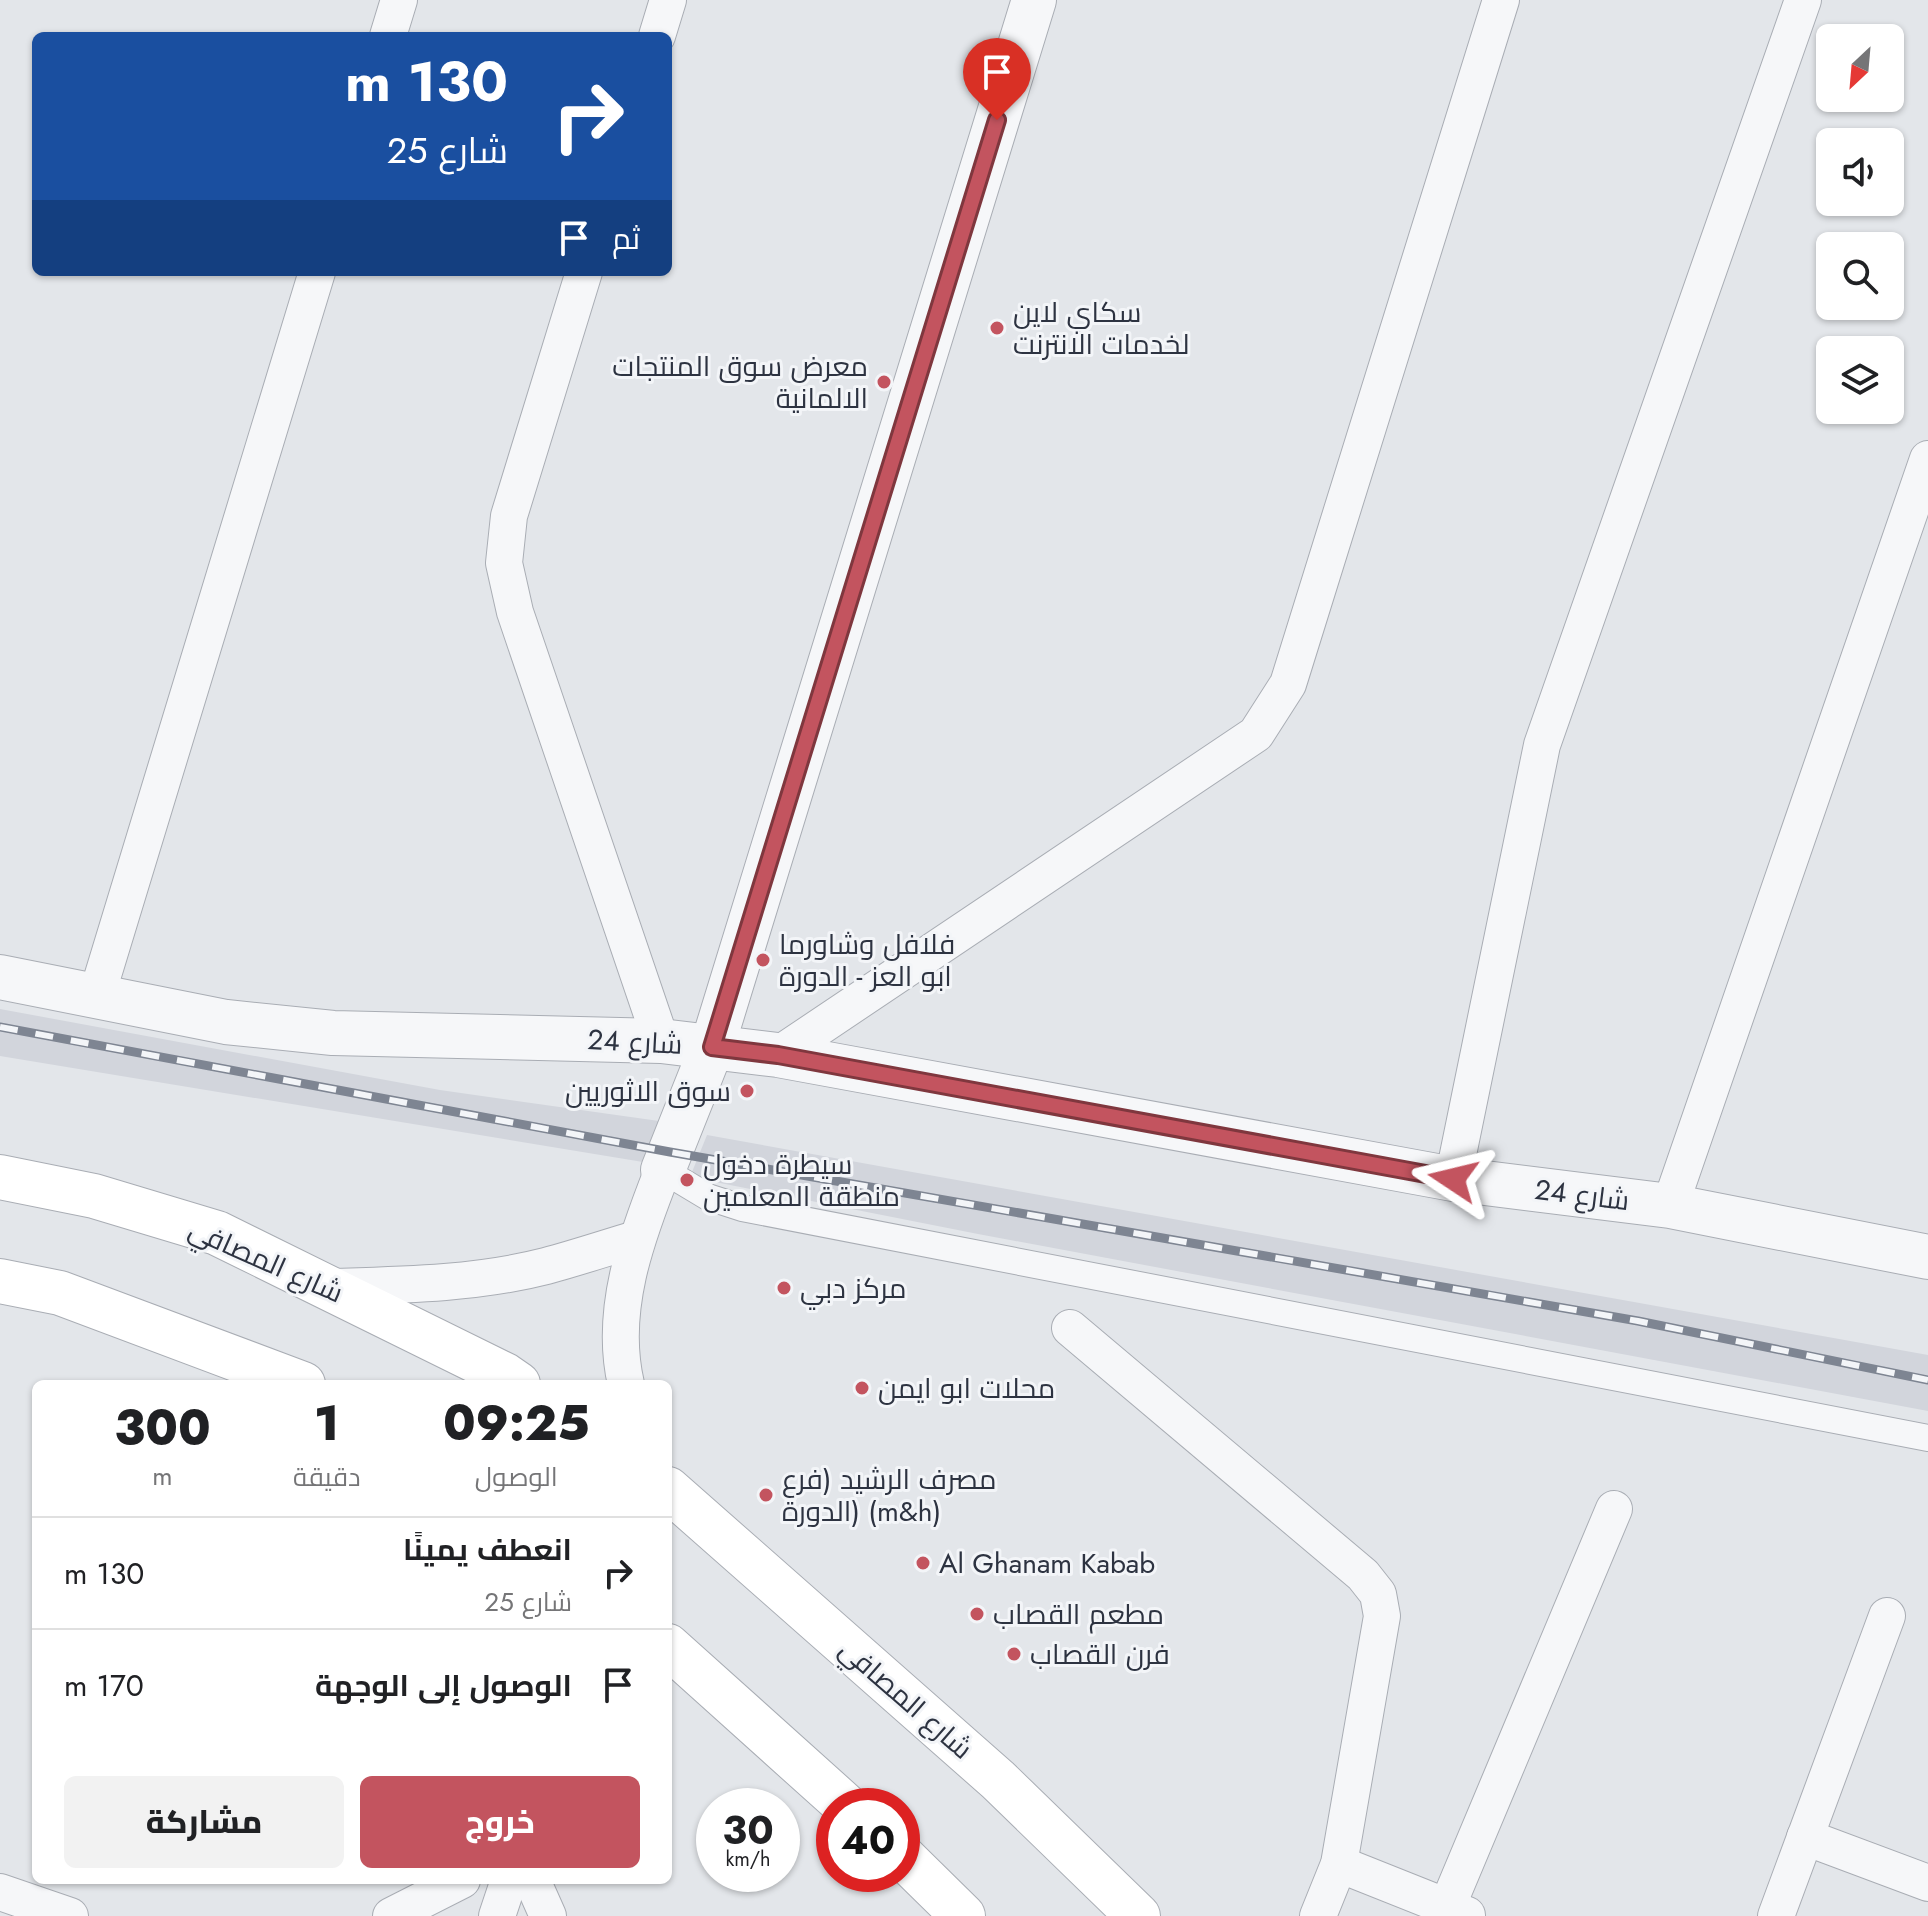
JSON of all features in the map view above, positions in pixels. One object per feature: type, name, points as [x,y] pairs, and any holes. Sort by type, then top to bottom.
[{"type":"main road","name":"شارع المصافي","points":[[0,1177],[94,1196],[217,1233],[510,1380]]},
{"type":"main road","points":[[0,1281],[60,1293],[292,1380]]},
{"type":"main road","name":"شارع المصافي","points":[[672,1493],[998,1780],[1138,1916]]},
{"type":"main road","points":[[672,1650],[826,1788]]},
{"type":"main road","points":[[920,1874],[963,1916]]},
{"type":"street","points":[[389,32],[399,0]]},
{"type":"street","points":[[658,32],[668,0]]},
{"type":"street","points":[[625,1380],[621,1363],[624,1293],[636,1239],[712,1047],[1034,0]]},
{"type":"street","points":[[778,1055],[1256,734],[1288,684],[1501,0]]},
{"type":"street","points":[[1453,1179],[1542,745],[1803,0]]},
{"type":"street","points":[[96,998],[316,276]]},
{"type":"street","points":[[583,276],[509,516],[504,563],[515,612],[661,1041]]},
{"type":"street","points":[[1670,1206],[1928,459]]},
{"type":"street","name":"شارع 24","points":[[0,977],[226,1022],[333,1033],[661,1041],[778,1055],[1453,1179],[1670,1206],[1928,1257]]},
{"type":"street","points":[[663,1170],[708,1197],[742,1208],[1928,1438]]},
{"type":"street","points":[[330,1287],[405,1285],[488,1277],[545,1266],[636,1239]]},
{"type":"street","points":[[1070,1328],[1363,1575],[1378,1594],[1382,1616],[1339,1864],[1318,1916]]},
{"type":"street","points":[[1339,1864],[1458,1911],[1614,1509]]},
{"type":"street","points":[[1776,1916],[1887,1616]]},
{"type":"street","points":[[1805,1837],[1928,1883]]},
{"type":"street","points":[[391,1916],[454,1884]]},
{"type":"street","points":[[497,1916],[508,1884]]},
{"type":"street","points":[[534,1884],[548,1916]]},
{"type":"street","points":[[0,1892],[70,1916]]},
{"type":"shaded area","points":[[0,1009],[440,1090],[659,1121],[643,1162],[0,1056]]},
{"type":"shaded area","points":[[707,1135],[1928,1355],[1928,1411],[978,1234],[690,1177]]},
{"type":"railway","points":[[0,1027],[670,1152],[1638,1321],[1928,1380]]},
{"type":"place","name":"سكاي لاين لخدمات الانترنت","points":[[997,328]]},
{"type":"place","name":"معرض سوق المنتجات الالمانية","points":[[884,382]]},
{"type":"place","name":"فلافل وشاورما ابو العز - الدورة","points":[[763,960]]},
{"type":"place","name":"سوق الاثوريين","points":[[747,1091]]},
{"type":"place","name":"سيطرة دخول منطقة المعلمين","points":[[687,1180]]},
{"type":"place","name":"مركز دبي","points":[[784,1288]]},
{"type":"place","name":"محلات ابو ايمن","points":[[862,1388]]},
{"type":"place","name":"مصرف الرشيد (فرع الدورة) (m&h)","points":[[766,1495]]},
{"type":"place","name":"Al Ghanam Kabab","points":[[923,1563]]},
{"type":"place","name":"مطعم القصاب","points":[[977,1614]]},
{"type":"place","name":"فرن القصاب","points":[[1014,1654]]},
{"type":"route","points":[[997,120],[712,1047],[778,1055],[1453,1179]]}]
